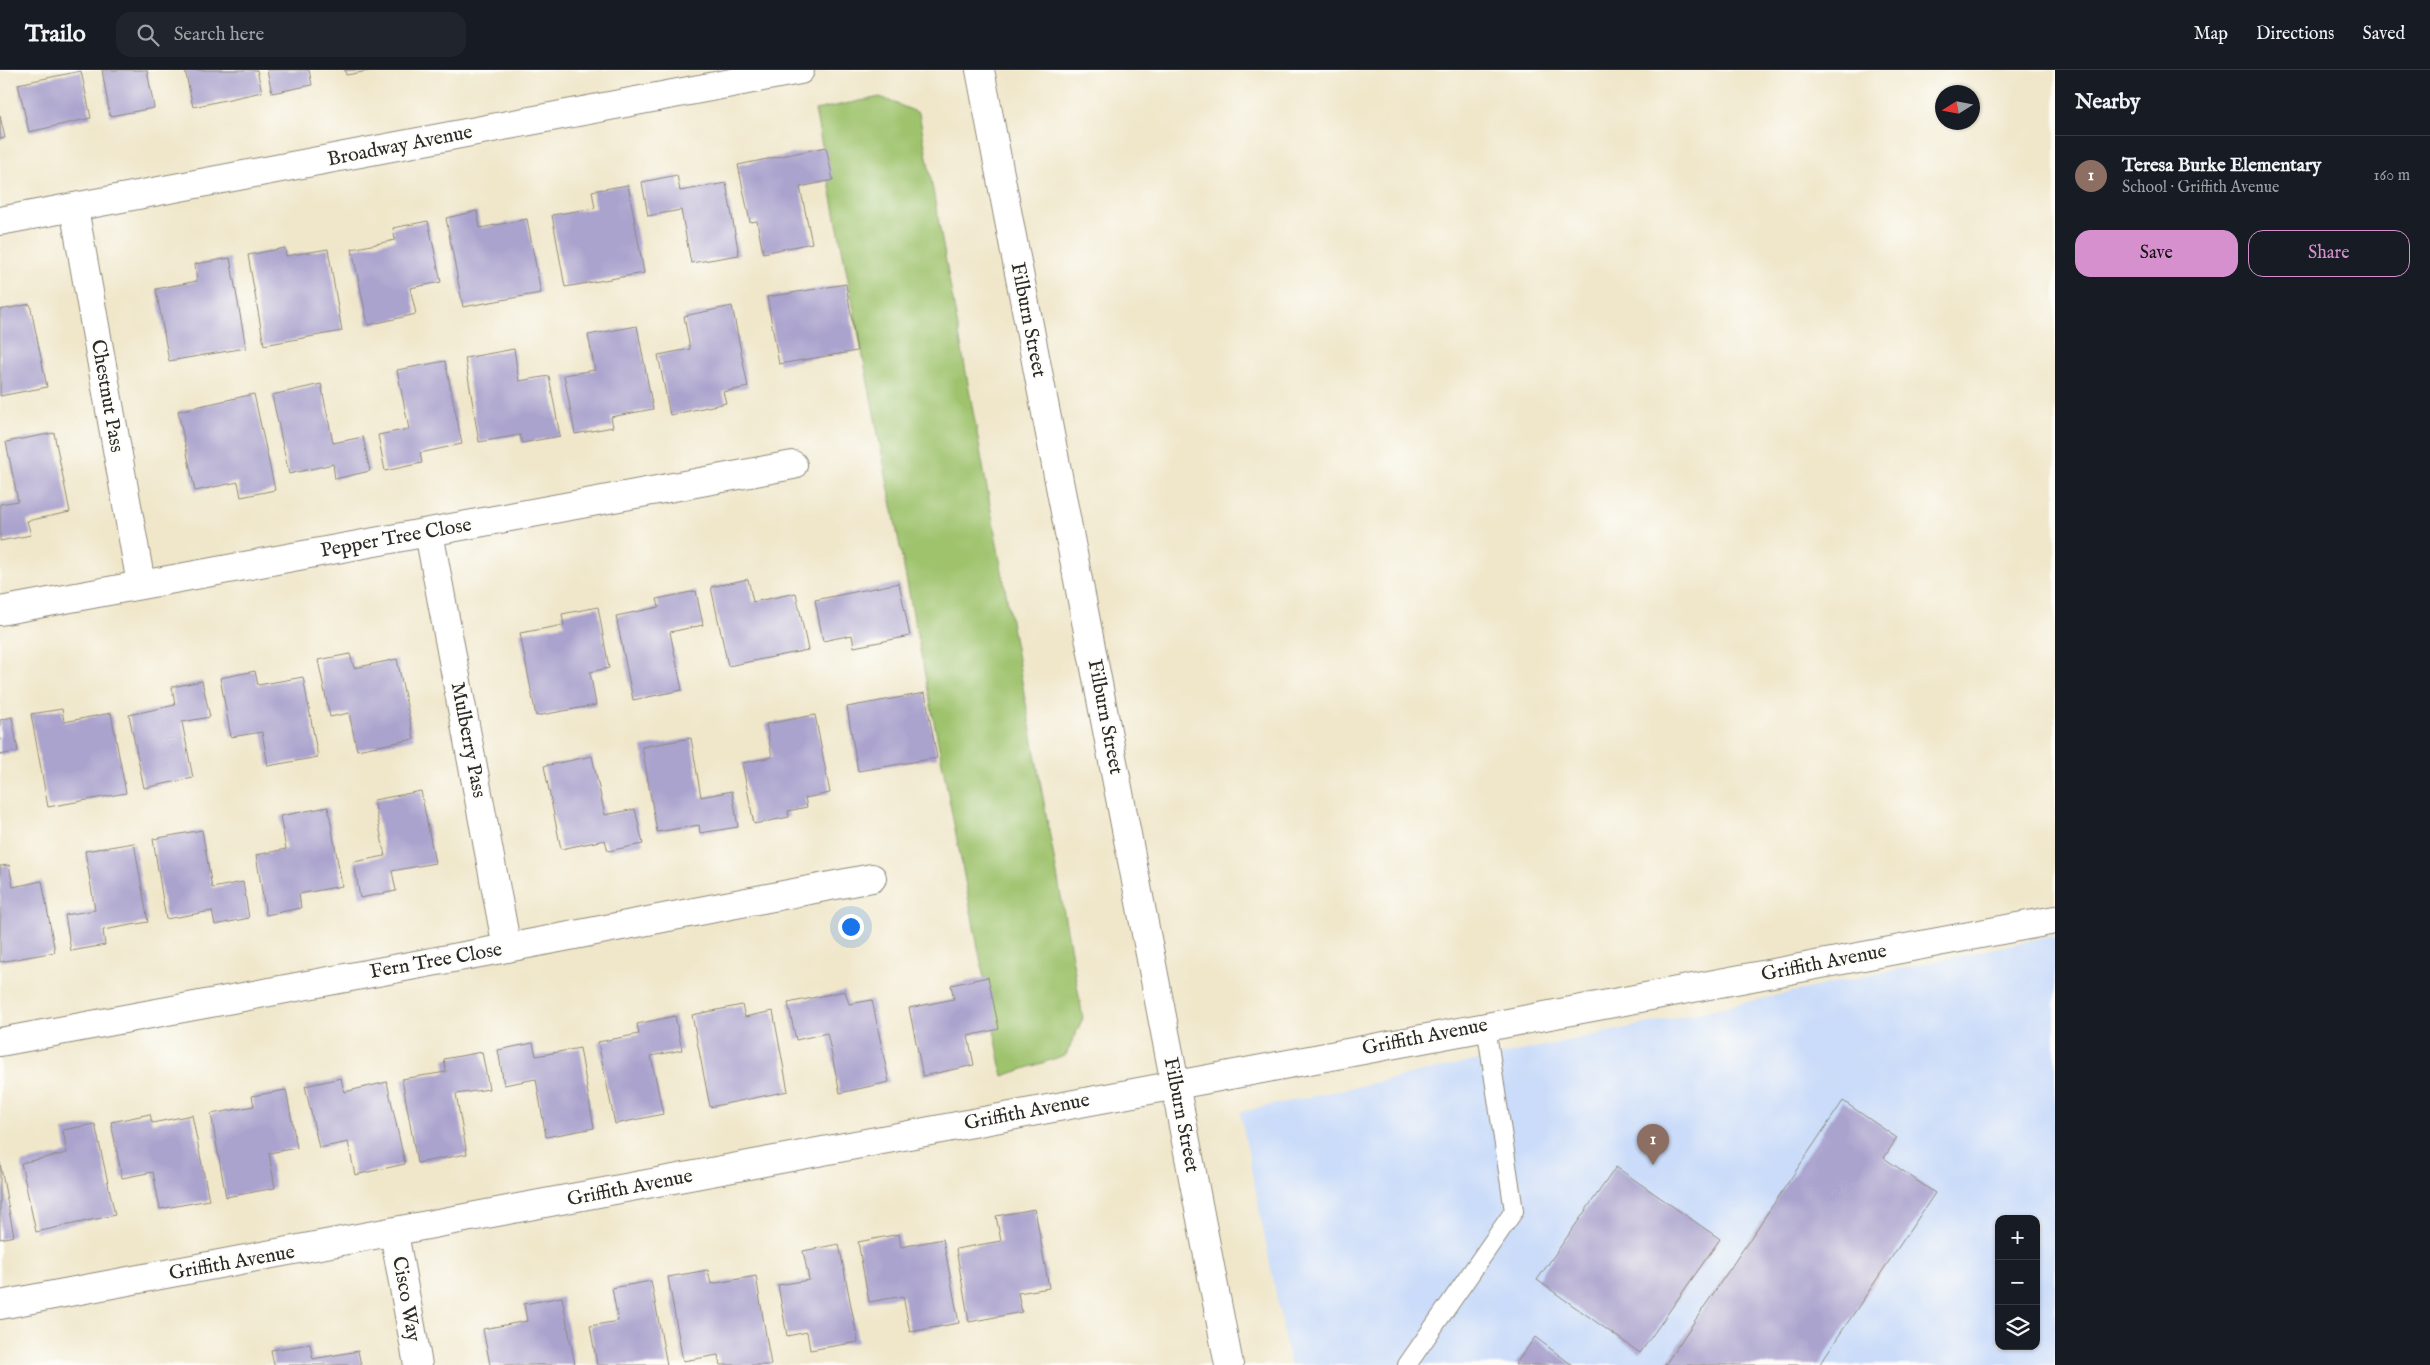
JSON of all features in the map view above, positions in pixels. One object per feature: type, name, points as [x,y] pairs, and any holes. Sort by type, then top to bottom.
[{"type":"street","name":"Broadway Avenue","points":[[0,221],[800,70]]},
{"type":"street","name":"Filburn Street","points":[[980,70],[1229,1365]]},
{"type":"street","name":"Chestnut Pass","points":[[74,208],[141,584]]},
{"type":"street","name":"Pepper Tree Close","points":[[0,611],[793,465]]},
{"type":"street","name":"Mulberry Pass","points":[[428,533],[507,948]]},
{"type":"street","name":"Fern Tree Close","points":[[0,1042],[872,878]]},
{"type":"street","name":"Griffith Avenue","points":[[0,1306],[2055,920]]},
{"type":"street","name":"Cisco Way","points":[[394,1233],[418,1365]]},
{"type":"lane","points":[[1407,1365],[1514,1211],[1486,1026]]},
{"type":"shaded area","points":[[2055,935],[2055,1365],[1290,1365],[1240,1112]]},
{"type":"green space","points":[[880,97],[919,113],[1083,1018],[1066,1055],[1003,1076],[815,110]]},
{"type":"building","points":[[102,70],[147,70],[154,108],[110,116]]},
{"type":"building","points":[[185,70],[257,70],[262,92],[193,107]]},
{"type":"building","points":[[267,70],[309,70],[312,85],[272,93]]},
{"type":"building","points":[[345,70],[369,70],[369,71],[346,75]]},
{"type":"building","points":[[81,71],[91,118],[29,132],[18,84]]},
{"type":"building","points":[[0,116],[5,138],[0,139]]},
{"type":"building","points":[[826,147],[833,180],[800,187],[812,243],[763,253],[757,221],[750,222],[738,165]]},
{"type":"building","points":[[677,175],[680,191],[726,183],[739,255],[691,263],[681,210],[648,216],[642,182]]},
{"type":"building","points":[[628,185],[644,273],[565,287],[552,215],[595,208],[592,191]]},
{"type":"building","points":[[477,211],[480,228],[527,219],[541,293],[463,307],[446,218]]},
{"type":"building","points":[[428,221],[441,282],[410,288],[416,314],[368,325],[352,249],[395,240],[393,228]]},
{"type":"building","points":[[285,248],[286,256],[328,249],[342,331],[264,345],[248,255]]},
{"type":"building","points":[[230,258],[246,348],[169,361],[156,289],[197,281],[195,264]]},
{"type":"building","points":[[846,284],[857,351],[779,364],[767,297]]},
{"type":"building","points":[[30,304],[47,387],[0,396],[0,310]]},
{"type":"building","points":[[732,306],[748,387],[723,392],[726,403],[670,415],[658,355],[690,349],[684,316]]},
{"type":"building","points":[[637,326],[653,409],[611,417],[613,427],[575,434],[564,375],[595,370],[588,335]]},
{"type":"building","points":[[514,349],[519,381],[549,376],[560,436],[522,443],[520,435],[479,442],[465,358]]},
{"type":"building","points":[[445,361],[462,444],[420,453],[422,463],[385,471],[378,435],[409,429],[397,370]]},
{"type":"building","points":[[321,384],[333,443],[363,437],[370,471],[335,479],[333,464],[289,474],[272,395]]},
{"type":"building","points":[[254,394],[275,490],[241,497],[238,482],[195,491],[178,411]]},
{"type":"building","points":[[54,433],[70,512],[27,521],[31,535],[0,541],[0,504],[18,501],[6,442]]},
{"type":"building","points":[[748,579],[753,602],[796,593],[808,650],[728,666],[711,587]]},
{"type":"building","points":[[899,583],[910,636],[854,647],[852,635],[823,641],[815,600]]},
{"type":"building","points":[[696,591],[703,625],[670,632],[682,690],[633,700],[616,616],[659,607],[657,599]]},
{"type":"building","points":[[598,607],[609,668],[590,672],[596,705],[536,716],[520,633],[564,625],[562,614]]},
{"type":"building","points":[[350,654],[354,668],[397,659],[414,739],[357,750],[349,713],[330,717],[318,660]]},
{"type":"building","points":[[255,671],[258,685],[303,677],[318,757],[268,766],[262,732],[231,737],[220,678]]},
{"type":"building","points":[[202,681],[210,717],[182,722],[193,778],[144,788],[129,715],[175,705],[172,687]]},
{"type":"building","points":[[925,693],[937,758],[858,771],[847,707]]},
{"type":"building","points":[[62,709],[64,722],[111,713],[126,793],[48,807],[31,714]]},
{"type":"building","points":[[815,715],[830,793],[805,798],[807,807],[788,811],[789,817],[754,824],[742,763],[772,757],[766,724]]},
{"type":"building","points":[[12,717],[18,751],[0,755],[0,720]]},
{"type":"building","points":[[691,738],[701,797],[732,791],[738,827],[700,833],[699,825],[657,832],[642,747]]},
{"type":"building","points":[[592,756],[605,815],[635,809],[643,844],[608,851],[605,840],[561,849],[544,766]]},
{"type":"building","points":[[421,791],[435,863],[392,871],[396,891],[360,898],[354,862],[385,856],[374,800]]},
{"type":"building","points":[[328,807],[342,886],[299,894],[301,908],[266,915],[256,855],[286,849],[280,816]]},
{"type":"building","points":[[202,830],[212,888],[243,882],[249,918],[215,925],[212,911],[166,919],[153,839]]},
{"type":"building","points":[[134,843],[148,922],[103,930],[105,945],[71,951],[65,915],[95,910],[85,851]]},
{"type":"building","points":[[9,865],[13,887],[42,881],[55,952],[0,962],[0,866]]},
{"type":"building","points":[[988,977],[999,1029],[968,1036],[974,1065],[923,1076],[909,1008],[954,999],[951,985]]},
{"type":"building","points":[[845,991],[849,1004],[872,1000],[889,1082],[840,1093],[827,1033],[796,1040],[788,1003]]},
{"type":"building","points":[[742,1005],[745,1017],[773,1011],[788,1091],[710,1107],[692,1015]]},
{"type":"building","points":[[675,1016],[682,1050],[651,1056],[663,1114],[615,1124],[598,1042],[639,1034],[637,1024]]},
{"type":"building","points":[[533,1043],[536,1056],[580,1048],[594,1128],[546,1137],[536,1079],[504,1085],[498,1050]]},
{"type":"building","points":[[482,1052],[489,1089],[456,1094],[467,1154],[417,1163],[402,1079],[446,1072],[444,1059]]},
{"type":"building","points":[[341,1078],[344,1092],[387,1082],[405,1164],[355,1175],[348,1142],[319,1148],[305,1086]]},
{"type":"building","points":[[286,1090],[297,1148],[269,1153],[275,1188],[226,1197],[211,1114],[254,1106],[252,1096]]},
{"type":"building","points":[[1843,1101],[1897,1138],[1884,1158],[1935,1193],[1819,1365],[1665,1365]]},
{"type":"building","points":[[150,1114],[152,1123],[192,1115],[209,1200],[160,1209],[153,1172],[122,1178],[111,1122]]},
{"type":"building","points":[[95,1124],[115,1215],[36,1232],[21,1163],[67,1153],[63,1130]]},
{"type":"building","points":[[0,1163],[14,1236],[0,1239]]},
{"type":"building","points":[[1616,1167],[1720,1239],[1640,1353],[1537,1280]]},
{"type":"building","points":[[1035,1209],[1049,1288],[1018,1293],[1022,1312],[969,1322],[956,1249],[1001,1241],[996,1216]]},
{"type":"building","points":[[899,1234],[901,1247],[943,1239],[959,1323],[910,1332],[903,1296],[869,1302],[858,1242]]},
{"type":"building","points":[[839,1244],[858,1342],[810,1350],[807,1332],[787,1336],[778,1285],[809,1280],[803,1251]]},
{"type":"building","points":[[708,1270],[711,1284],[756,1276],[771,1365],[720,1365],[718,1355],[683,1361],[668,1277]]},
{"type":"building","points":[[651,1281],[667,1365],[597,1365],[590,1326],[618,1321],[612,1288]]},
{"type":"building","points":[[562,1297],[575,1365],[490,1365],[483,1329],[527,1321],[524,1304]]},
{"type":"building","points":[[1535,1337],[1572,1365],[1515,1365]]},
{"type":"building","points":[[310,1344],[313,1359],[358,1351],[361,1365],[274,1365],[271,1350]]},
{"type":"place","name":"Teresa Burke Elementary","points":[[1653,1165]]}]
